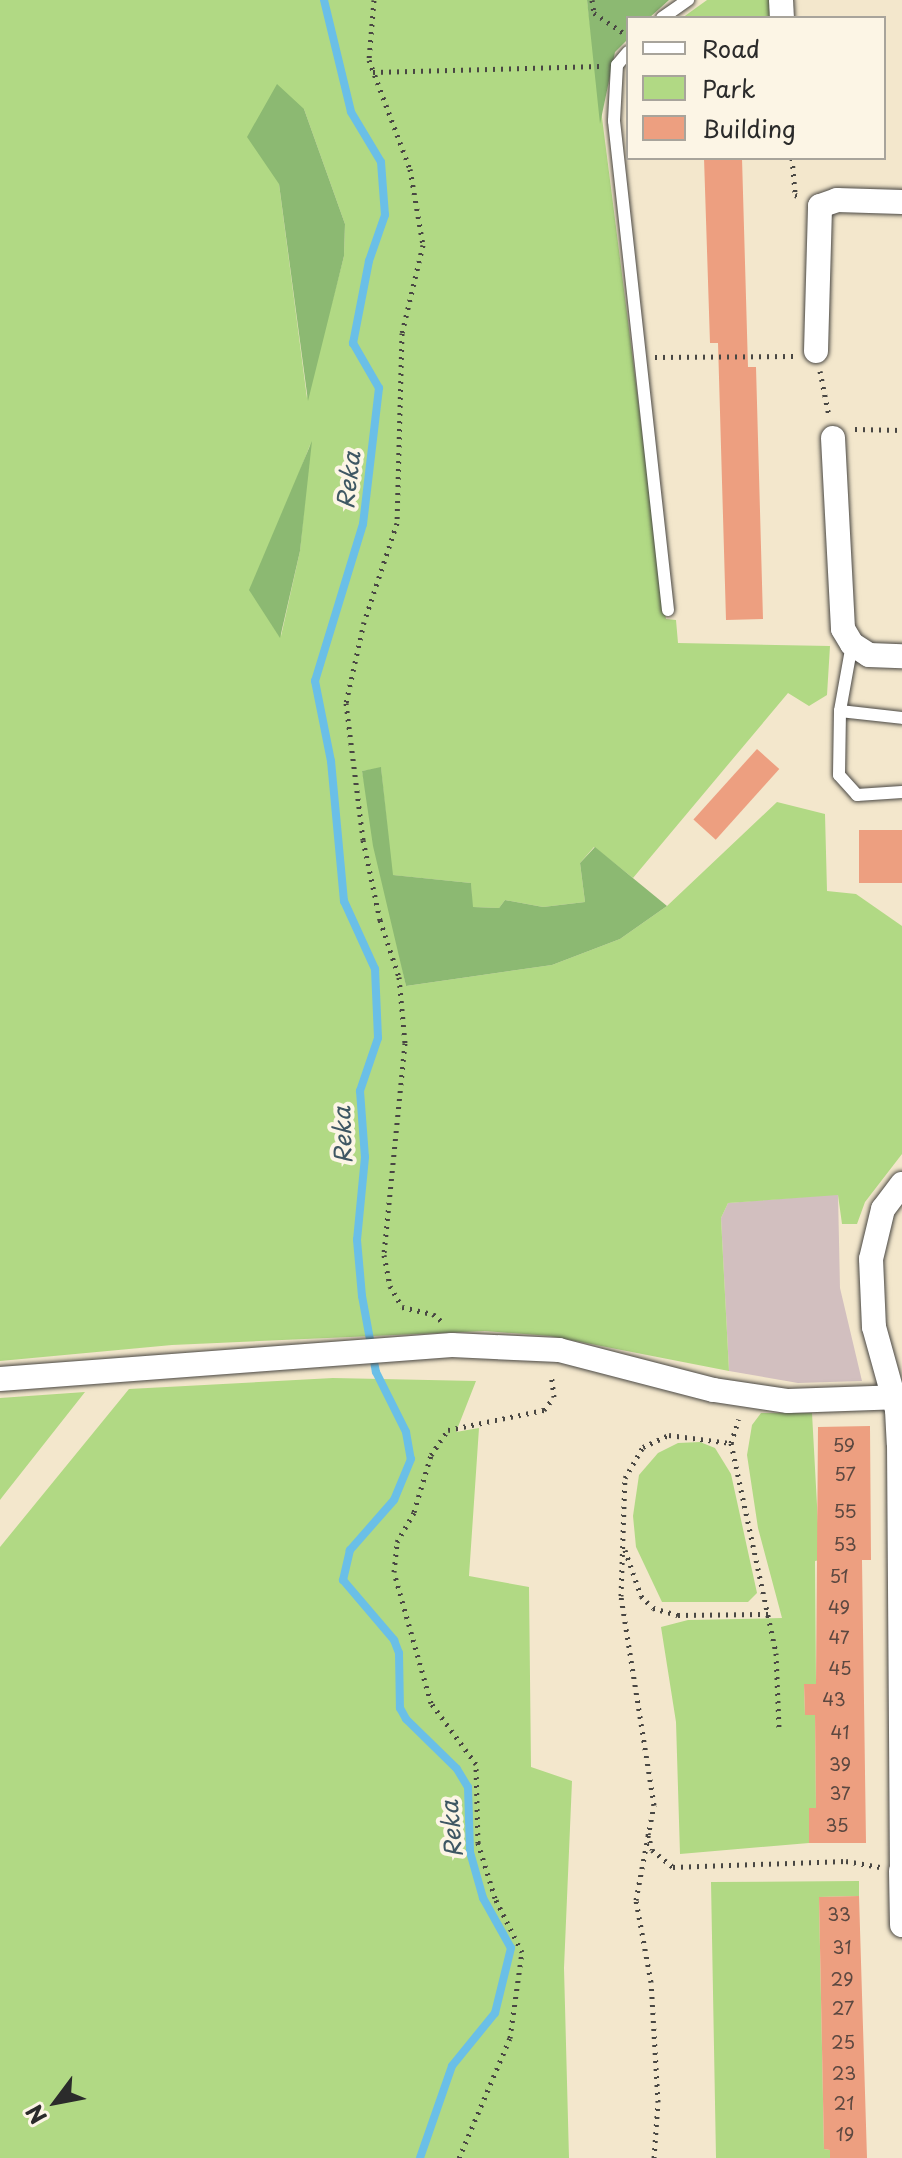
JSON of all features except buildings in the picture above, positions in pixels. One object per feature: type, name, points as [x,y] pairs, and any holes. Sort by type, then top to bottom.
[{"type":"street","points":[[816,353],[820,206],[837,200],[902,202]]},
{"type":"street","points":[[832,434],[843,629],[852,644],[869,655],[902,656]]},
{"type":"street","points":[[902,1184],[883,1209],[871,1259],[874,1327],[898,1397],[902,1925]]},
{"type":"street","points":[[0,1379],[452,1345],[548,1349],[735,1395],[826,1403],[898,1397]]},
{"type":"lane","points":[[665,16],[688,0]]},
{"type":"lane","points":[[626,54],[617,65],[614,121],[668,610]]},
{"type":"lane","points":[[852,644],[840,711],[839,775],[845,788],[857,795],[902,792]]},
{"type":"lane","points":[[840,711],[902,718]]},
{"type":"path","points":[[374,0],[373,72],[410,169],[423,245],[402,333],[397,523],[364,622],[346,703],[363,840],[380,920],[399,977],[405,1043],[384,1255],[390,1286],[402,1307],[433,1314],[446,1327],[452,1345]]},
{"type":"path","points":[[592,0],[594,13],[626,34]]},
{"type":"path","points":[[373,72],[617,65]]},
{"type":"path","points":[[792,160],[795,195],[820,206]]},
{"type":"path","points":[[638,357],[816,353],[832,434],[902,430]]},
{"type":"path","points":[[459,2158],[510,2038],[522,1952],[495,1898],[478,1843],[476,1764],[431,1703],[394,1572],[397,1542],[414,1512],[431,1455],[448,1430],[544,1410],[554,1397],[548,1349]]},
{"type":"path","points":[[654,2158],[658,2102],[651,1982],[636,1900],[647,1829],[654,1805],[649,1757],[628,1663],[621,1596],[625,1478],[643,1447],[669,1435],[731,1443],[776,1653],[779,1728]]},
{"type":"path","points":[[623,1542],[641,1596],[653,1608],[678,1615],[769,1614]]},
{"type":"path","points":[[647,1829],[652,1850],[673,1867],[846,1861],[902,1871]]},
{"type":"shaded area","points":[[838,1194],[840,1288],[862,1381],[798,1383],[729,1371],[721,1218],[728,1203]]},
{"type":"green space","points":[[0,0],[587,0],[666,619],[676,620],[678,643],[830,646],[827,695],[809,706],[788,693],[633,878],[594,847],[580,863],[585,902],[543,907],[505,900],[499,908],[472,907],[471,883],[392,875],[381,768],[362,771],[406,986],[552,965],[620,939],[667,906],[777,802],[825,814],[827,891],[856,894],[902,926],[902,1154],[865,1202],[857,1224],[842,1224],[838,1195],[728,1203],[721,1218],[729,1371],[550,1336],[485,1331],[172,1345],[0,1361]],"holes":[[[304,109],[345,224],[344,256],[307,398],[279,184]],[[310,445],[300,551],[281,636],[284,512]]]},
{"type":"green space","points":[[587,0],[669,0],[651,16],[626,16],[626,41],[615,52],[600,124]]},
{"type":"green space","points":[[707,0],[773,0],[773,16],[685,16]]},
{"type":"green space","points":[[277,84],[304,109],[345,224],[344,256],[308,401],[279,184],[247,137]]},
{"type":"green space","points":[[312,441],[300,551],[280,638],[249,590]]},
{"type":"green space","points":[[381,767],[393,875],[471,883],[473,907],[499,908],[505,900],[543,907],[585,902],[580,863],[595,847],[667,906],[620,939],[552,965],[406,986],[373,846],[362,771]]},
{"type":"green space","points":[[333,1378],[476,1381],[456,1432],[479,1428],[469,1576],[529,1587],[531,1767],[572,1781],[564,1968],[569,2158],[0,2158],[0,1547],[129,1389]]},
{"type":"green space","points":[[85,1392],[3,1496],[0,1500],[0,1398]]},
{"type":"green space","points":[[761,1413],[812,1413],[820,1560],[815,1561],[816,1684],[804,1685],[805,1715],[815,1715],[816,1808],[809,1808],[809,1843],[680,1854],[676,1722],[661,1627],[688,1620],[782,1618],[758,1528],[747,1455],[752,1425]]},
{"type":"green space","points":[[700,1442],[715,1448],[731,1474],[757,1593],[748,1602],[662,1602],[636,1547],[633,1516],[639,1475],[658,1453],[678,1443]]},
{"type":"green space","points":[[859,1881],[859,1896],[819,1897],[824,2149],[830,2150],[830,2158],[716,2158],[711,1882]]},
{"type":"waterway","name":"Reka","points":[[324,0],[351,112],[381,162],[385,215],[369,261],[353,343],[379,388],[363,524],[315,681],[331,761],[344,901],[375,969],[378,1038],[360,1091],[365,1157],[357,1240],[362,1296],[376,1372],[406,1432],[411,1459],[394,1500],[350,1550],[343,1580],[394,1640],[399,1653],[400,1708],[406,1719],[457,1769],[468,1787],[470,1852],[483,1898],[511,1948],[495,2013],[452,2066],[420,2158]]}]
